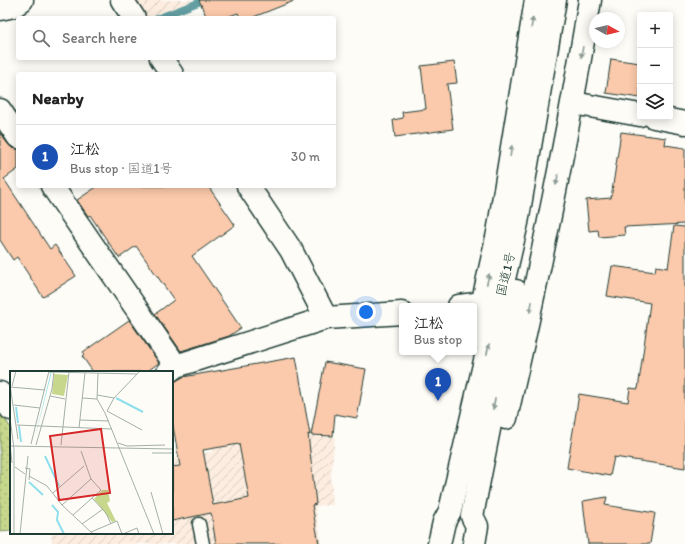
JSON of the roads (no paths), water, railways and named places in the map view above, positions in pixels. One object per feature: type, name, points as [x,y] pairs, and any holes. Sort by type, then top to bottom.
[{"type":"main road","points":[[0,9],[14,6],[22,0]]},
{"type":"main road","points":[[122,0],[133,16]]},
{"type":"main road","points":[[477,330],[498,233],[536,0]]},
{"type":"main road","name":"国道1号","points":[[439,544],[444,522],[450,511],[515,230],[528,200],[555,0]]},
{"type":"main road","name":"国道1号","points":[[475,535],[472,516],[528,200],[568,0]]},
{"type":"main road","points":[[475,535],[483,517],[525,337],[574,103],[590,0]]},
{"type":"main road","points":[[162,60],[171,72]]},
{"type":"main road","points":[[574,103],[637,114]]},
{"type":"main road","points":[[0,110],[16,134]]},
{"type":"main road","points":[[673,120],[685,122]]},
{"type":"main road","points":[[53,188],[172,369],[326,318],[399,313]]},
{"type":"main road","points":[[249,188],[291,250],[326,318]]},
{"type":"main road","points":[[477,304],[483,303]]},
{"type":"main road","points":[[444,522],[439,511],[471,355]]},
{"type":"main road","points":[[0,393],[10,408]]},
{"type":"lane","points":[[200,524],[203,544]]},
{"type":"waterway","points":[[163,16],[205,0]]},
{"type":"place","name":"江松","points":[[438,401]]}]
